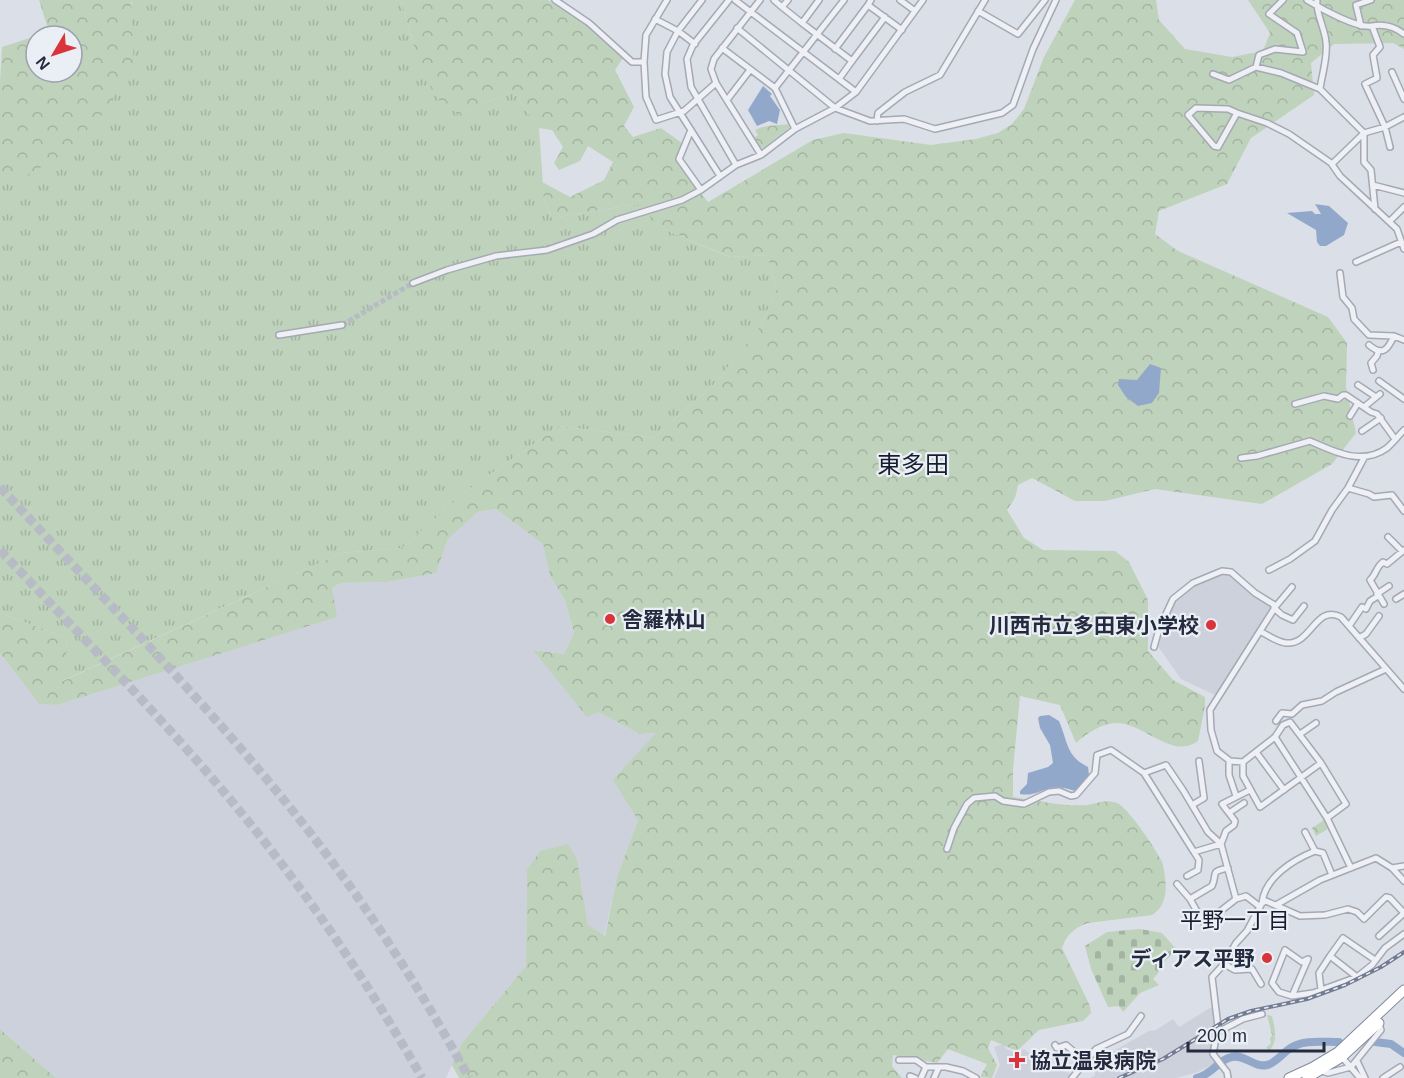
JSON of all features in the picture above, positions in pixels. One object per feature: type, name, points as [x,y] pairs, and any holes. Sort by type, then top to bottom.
[{"type":"highway","points":[[1378,1019],[1404,990]]},
{"type":"highway","points":[[1307,1078],[1316,1069],[1340,1054],[1404,998]]},
{"type":"highway","points":[[1288,1078],[1316,1069]]},
{"type":"street","points":[[555,0],[589,23],[632,62],[644,62]]},
{"type":"street","points":[[667,0],[646,35],[644,62],[646,97],[656,120],[680,112],[716,83]]},
{"type":"street","points":[[702,0],[678,31],[667,52],[665,74],[670,97],[720,176]]},
{"type":"street","points":[[729,0],[694,44],[687,59],[691,87],[736,165]]},
{"type":"street","points":[[735,0],[856,92]]},
{"type":"street","points":[[759,0],[714,58],[711,69],[716,83],[761,155]]},
{"type":"street","points":[[774,0],[817,36],[852,61]]},
{"type":"street","points":[[782,7],[788,0]]},
{"type":"street","points":[[802,23],[819,0]]},
{"type":"street","points":[[775,88],[844,0]]},
{"type":"street","points":[[900,0],[915,11]]},
{"type":"street","points":[[413,283],[447,270],[496,256],[547,250],[593,234],[617,220],[682,200],[701,190],[736,165],[761,155],[795,129],[835,108],[856,92],[923,0]]},
{"type":"street","points":[[877,120],[878,113],[905,92],[940,75],[985,0]]},
{"type":"street","points":[[978,11],[1017,34],[1045,0]]},
{"type":"street","points":[[737,28],[835,108],[870,121],[903,119],[935,129],[1002,113],[1013,105],[1033,49],[1056,0]]},
{"type":"street","points":[[1256,67],[1259,55],[1275,49],[1303,52],[1298,33],[1269,14],[1283,0]]},
{"type":"street","points":[[1307,0],[1317,3],[1321,10],[1361,26],[1390,27],[1404,34]]},
{"type":"street","points":[[1361,26],[1356,5],[1371,0]]},
{"type":"street","points":[[835,49],[869,3],[902,30]]},
{"type":"street","points":[[1317,3],[1327,44],[1320,89]]},
{"type":"street","points":[[839,79],[885,17]]},
{"type":"street","points":[[655,19],[678,31],[694,44]]},
{"type":"street","points":[[1372,26],[1380,47],[1373,56],[1377,78],[1365,84],[1385,127],[1390,147]]},
{"type":"street","points":[[722,48],[775,88],[795,129]]},
{"type":"street","points":[[1213,74],[1229,80],[1256,67],[1281,73],[1320,89],[1364,133],[1364,162],[1371,170],[1375,209]]},
{"type":"street","points":[[727,100],[750,70]]},
{"type":"street","points":[[1392,72],[1404,99]]},
{"type":"street","points":[[1237,113],[1218,147],[1214,146],[1188,115],[1196,108],[1228,109],[1267,123],[1289,134],[1332,164],[1340,176],[1390,221],[1397,229],[1404,249]]},
{"type":"street","points":[[1332,164],[1364,133],[1385,127],[1404,117]]},
{"type":"street","points":[[691,130],[679,159],[701,190]]},
{"type":"street","points":[[1373,185],[1404,193]]},
{"type":"street","points":[[1390,221],[1404,207]]},
{"type":"street","points":[[1397,229],[1404,223]]},
{"type":"street","points":[[1356,262],[1401,242]]},
{"type":"street","points":[[1374,254],[1376,262]]},
{"type":"street","points":[[1340,273],[1343,297],[1352,308],[1354,319],[1360,327],[1369,335],[1395,336],[1404,340]]},
{"type":"street","points":[[279,335],[342,325]]},
{"type":"street","points":[[1378,352],[1388,348],[1395,336]]},
{"type":"street","points":[[1369,345],[1378,352]]},
{"type":"street","points":[[1373,370],[1371,363],[1377,357],[1378,352]]},
{"type":"street","points":[[1379,381],[1402,398],[1404,389]]},
{"type":"street","points":[[1358,384],[1378,395],[1364,407]]},
{"type":"street","points":[[1295,404],[1324,396],[1338,399],[1343,395],[1377,414],[1395,439]]},
{"type":"street","points":[[1350,416],[1358,403]]},
{"type":"street","points":[[1362,431],[1381,418]]},
{"type":"street","points":[[1241,458],[1257,456],[1310,441],[1332,451],[1364,458],[1388,447],[1404,430]]},
{"type":"street","points":[[1269,570],[1315,541],[1364,458]]},
{"type":"street","points":[[1348,488],[1374,497],[1392,495],[1404,511]]},
{"type":"street","points":[[1384,604],[1370,580],[1380,564],[1387,564],[1403,550],[1388,537]]},
{"type":"street","points":[[1154,647],[1159,629],[1173,599],[1193,583],[1222,571],[1231,572],[1282,615],[1293,620],[1304,606]]},
{"type":"street","points":[[1349,626],[1362,608],[1366,609],[1370,601],[1389,586]]},
{"type":"street","points":[[1292,587],[1275,607],[1210,710],[1211,730],[1217,751],[1230,761],[1243,762],[1275,737],[1283,725],[1290,722],[1321,763],[1346,804],[1327,818]]},
{"type":"street","points":[[1396,598],[1404,594]]},
{"type":"street","points":[[1260,631],[1285,643],[1302,638],[1323,616],[1334,613],[1341,617],[1404,689]]},
{"type":"street","points":[[1359,638],[1366,634],[1379,616]]},
{"type":"street","points":[[1276,722],[1282,713],[1292,714],[1302,705],[1322,701],[1386,669]]},
{"type":"street","points":[[1300,734],[1316,723]]},
{"type":"street","points":[[1275,737],[1327,818],[1351,868]]},
{"type":"street","points":[[947,849],[954,828],[967,804],[974,798],[995,796],[1003,801],[1024,804],[1049,792],[1059,791],[1071,796],[1076,795],[1095,773],[1097,755],[1111,750],[1144,773],[1199,860],[1198,870],[1187,876]]},
{"type":"street","points":[[1256,752],[1284,790]]},
{"type":"street","points":[[1192,805],[1204,798],[1199,761]]},
{"type":"street","points":[[1243,762],[1243,776],[1260,807],[1321,763]]},
{"type":"street","points":[[1229,763],[1229,775],[1236,796]]},
{"type":"street","points":[[1144,773],[1166,765],[1208,832],[1221,844],[1236,899]]},
{"type":"street","points":[[1221,844],[1226,831],[1234,825],[1235,821],[1221,804],[1250,790]]},
{"type":"street","points":[[1229,813],[1244,803]]},
{"type":"street","points":[[1305,832],[1315,851]]},
{"type":"street","points":[[1194,852],[1221,844]]},
{"type":"street","points":[[1228,1078],[1227,1072],[1213,1053],[1218,1032],[1212,977],[1247,931],[1266,888],[1287,866],[1315,851],[1323,853],[1332,875]]},
{"type":"street","points":[[1276,906],[1332,875],[1376,858],[1392,868],[1404,881]]},
{"type":"street","points":[[1392,868],[1404,866]]},
{"type":"street","points":[[1190,899],[1212,886],[1217,870],[1228,868]]},
{"type":"street","points":[[1177,884],[1190,899],[1203,922],[1236,899],[1246,896],[1260,904]]},
{"type":"street","points":[[1260,904],[1266,901],[1300,916],[1325,915],[1348,909],[1357,912],[1364,919],[1386,897],[1390,898],[1404,913],[1379,936]]},
{"type":"street","points":[[1292,996],[1308,959],[1302,962],[1285,950],[1272,983],[1279,992],[1292,996],[1321,990],[1357,977],[1385,948],[1404,934]]},
{"type":"street","points":[[1321,990],[1319,973],[1343,938],[1375,960]]},
{"type":"street","points":[[1330,956],[1357,977]]},
{"type":"street","points":[[1224,964],[1235,970],[1252,969],[1261,984]]},
{"type":"street","points":[[1218,1032],[1243,1019],[1262,1014]]},
{"type":"street","points":[[1072,1078],[1096,1049],[1128,1034],[1141,1016]]},
{"type":"street","points":[[1316,1069],[1328,1073],[1351,1067],[1381,1030],[1378,1019]]},
{"type":"street","points":[[1055,1045],[1057,1048],[1066,1045],[1086,1062]]},
{"type":"street","points":[[1340,1054],[1360,1078]]},
{"type":"street","points":[[899,1060],[916,1060],[926,1067],[939,1066],[963,1071],[976,1078]]},
{"type":"street","points":[[1357,1061],[1365,1078]]},
{"type":"street","points":[[934,1078],[939,1066]]},
{"type":"street","points":[[921,1078],[926,1067]]},
{"type":"street","points":[[1383,1078],[1400,1067]]},
{"type":"shaded area","points":[[496,509],[543,544],[550,576],[565,600],[574,632],[564,654],[534,650],[598,712],[640,734],[657,733],[638,820],[617,877],[604,937],[588,925],[577,859],[527,870],[526,966],[462,1043],[446,1078],[56,1078],[0,1029],[0,653],[39,704],[57,705],[336,617],[332,588],[341,583],[387,582],[436,573],[448,539],[478,512]]},
{"type":"shaded area","name":"川西市立多田東小学校","points":[[1229,573],[1271,607],[1215,695],[1181,679],[1155,642],[1169,606],[1196,581]]},
{"type":"shaded area","points":[[1210,1008],[1214,1008],[1216,1032],[1211,1044],[1211,1056],[1215,1063],[1198,1072],[1176,1078],[1090,1078],[1095,1075],[1095,1069],[1117,1049],[1173,1019],[1179,1027]]},
{"type":"shaded area","name":"協立温泉病院","points":[[1004,1044],[1006,1049],[1017,1053],[1024,1049],[1034,1056],[1044,1072],[1057,1063],[1063,1071],[1074,1075],[1070,1078],[994,1078],[1000,1065],[994,1047]]},
{"type":"green space","points":[[39,0],[131,0],[134,68],[103,112],[67,153],[18,180],[0,173],[2,47],[24,40],[24,84],[84,84],[84,24],[46,24]]},
{"type":"green space","points":[[131,0],[401,0],[414,48],[459,115],[513,91],[539,128],[544,200],[552,218],[638,204],[666,230],[729,257],[767,255],[777,289],[760,327],[715,383],[654,438],[559,426],[468,490],[402,548],[341,553],[62,681],[67,638],[0,613],[0,165],[67,84],[84,84],[84,63],[132,5]]},
{"type":"green space","points":[[401,0],[548,0],[587,26],[623,58],[615,70],[634,107],[624,126],[633,137],[661,128],[682,143],[677,163],[708,202],[813,140],[844,133],[931,145],[976,139],[998,133],[1012,124],[1024,109],[1044,57],[1075,0],[1156,0],[1159,20],[1185,49],[1232,57],[1263,51],[1270,33],[1248,0],[1404,0],[1404,49],[1393,43],[1334,44],[1311,63],[1314,95],[1251,138],[1227,184],[1159,211],[1155,234],[1178,251],[1328,317],[1347,343],[1346,387],[1356,433],[1332,464],[1262,504],[1155,489],[1105,501],[1075,501],[1032,478],[1018,485],[1015,498],[1007,510],[1024,538],[1043,550],[1115,551],[1129,562],[1148,600],[1148,651],[1173,680],[1205,697],[1205,706],[1198,741],[1187,746],[1165,743],[1132,726],[1121,723],[1100,727],[1076,743],[1060,705],[1020,696],[1013,769],[1013,797],[1069,805],[1087,805],[1107,801],[1119,804],[1136,822],[1161,860],[1166,889],[1160,908],[1152,915],[1088,923],[1075,929],[1069,935],[1062,948],[1090,1006],[1091,1013],[1083,1021],[1039,1030],[1017,1051],[991,1040],[988,1048],[997,1065],[992,1078],[980,1077],[987,1064],[948,1049],[937,1063],[893,1055],[892,1066],[902,1078],[459,1078],[452,1065],[462,1043],[526,966],[527,870],[540,851],[568,844],[577,859],[588,925],[605,936],[617,877],[638,820],[613,780],[656,733],[640,734],[598,712],[587,717],[533,650],[564,654],[574,632],[565,600],[550,576],[543,544],[496,509],[478,512],[448,539],[436,573],[387,582],[341,583],[332,588],[337,617],[57,705],[39,704],[0,653],[0,613],[67,638],[63,681],[341,553],[402,548],[468,490],[559,426],[654,438],[715,383],[760,327],[777,289],[767,255],[730,257],[666,230],[637,204],[552,218],[544,200],[542,182],[570,197],[604,180],[613,162],[588,146],[580,161],[559,170],[554,163],[563,147],[552,130],[539,128],[513,91],[459,115],[434,95],[414,48]]},
{"type":"green space","points":[[790,124],[789,128],[764,148],[759,147],[754,138],[758,135],[755,130],[760,128]]},
{"type":"green space","points":[[1327,818],[1331,827],[1316,836],[1312,828]]},
{"type":"green space","points":[[1140,929],[1162,933],[1176,949],[1158,969],[1159,972],[1153,979],[1159,985],[1140,993],[1123,1012],[1119,1006],[1108,1007],[1091,969],[1085,946],[1107,932]]},
{"type":"green space","points":[[1267,1015],[1272,1016],[1275,1029],[1275,1038],[1270,1050],[1266,1048],[1271,1043],[1272,1035]]},
{"type":"green space","points":[[0,1029],[56,1078],[0,1078]]},
{"type":"water","points":[[763,86],[772,94],[770,96],[780,110],[777,124],[769,121],[757,126],[748,110]]},
{"type":"water","points":[[1315,204],[1329,206],[1348,223],[1344,235],[1326,246],[1320,246],[1317,242],[1316,230],[1287,213],[1312,211],[1315,214],[1321,214]]},
{"type":"water","points":[[1150,364],[1161,368],[1159,393],[1152,403],[1138,406],[1126,397],[1118,385],[1119,379],[1137,380]]},
{"type":"water","points":[[1049,715],[1059,721],[1072,753],[1088,767],[1089,775],[1075,791],[1057,787],[1033,794],[1020,794],[1027,784],[1028,773],[1048,767],[1053,763],[1050,745],[1040,728],[1038,718]]},
{"type":"waterway","points":[[1197,1078],[1227,1058],[1241,1057],[1258,1065],[1267,1065],[1300,1044],[1339,1042]]},
{"type":"waterway","points":[[1375,1042],[1391,1044],[1404,1053]]},
{"type":"tunnel","points":[[342,325],[413,283]]},
{"type":"tunnel","points":[[0,487],[222,727],[317,841],[386,940],[429,1008],[469,1078]]},
{"type":"tunnel","points":[[0,550],[166,726],[260,836],[346,954],[422,1078]]},
{"type":"railway","points":[[1119,1078],[1163,1059],[1228,1019],[1251,1011],[1307,999],[1345,985],[1381,967],[1404,952]]},
{"type":"place","name":"舎羅林山","points":[[610,619]]},
{"type":"place","name":"川西市立多田東小学校","points":[[1211,625]]},
{"type":"place","name":"ディアス平野","points":[[1267,958]]},
{"type":"place","name":"協立温泉病院","points":[[1017,1060]]},
{"type":"district","name":"東多田","points":[[913,464]]},
{"type":"district","name":"平野一丁目","points":[[1235,920]]}]
